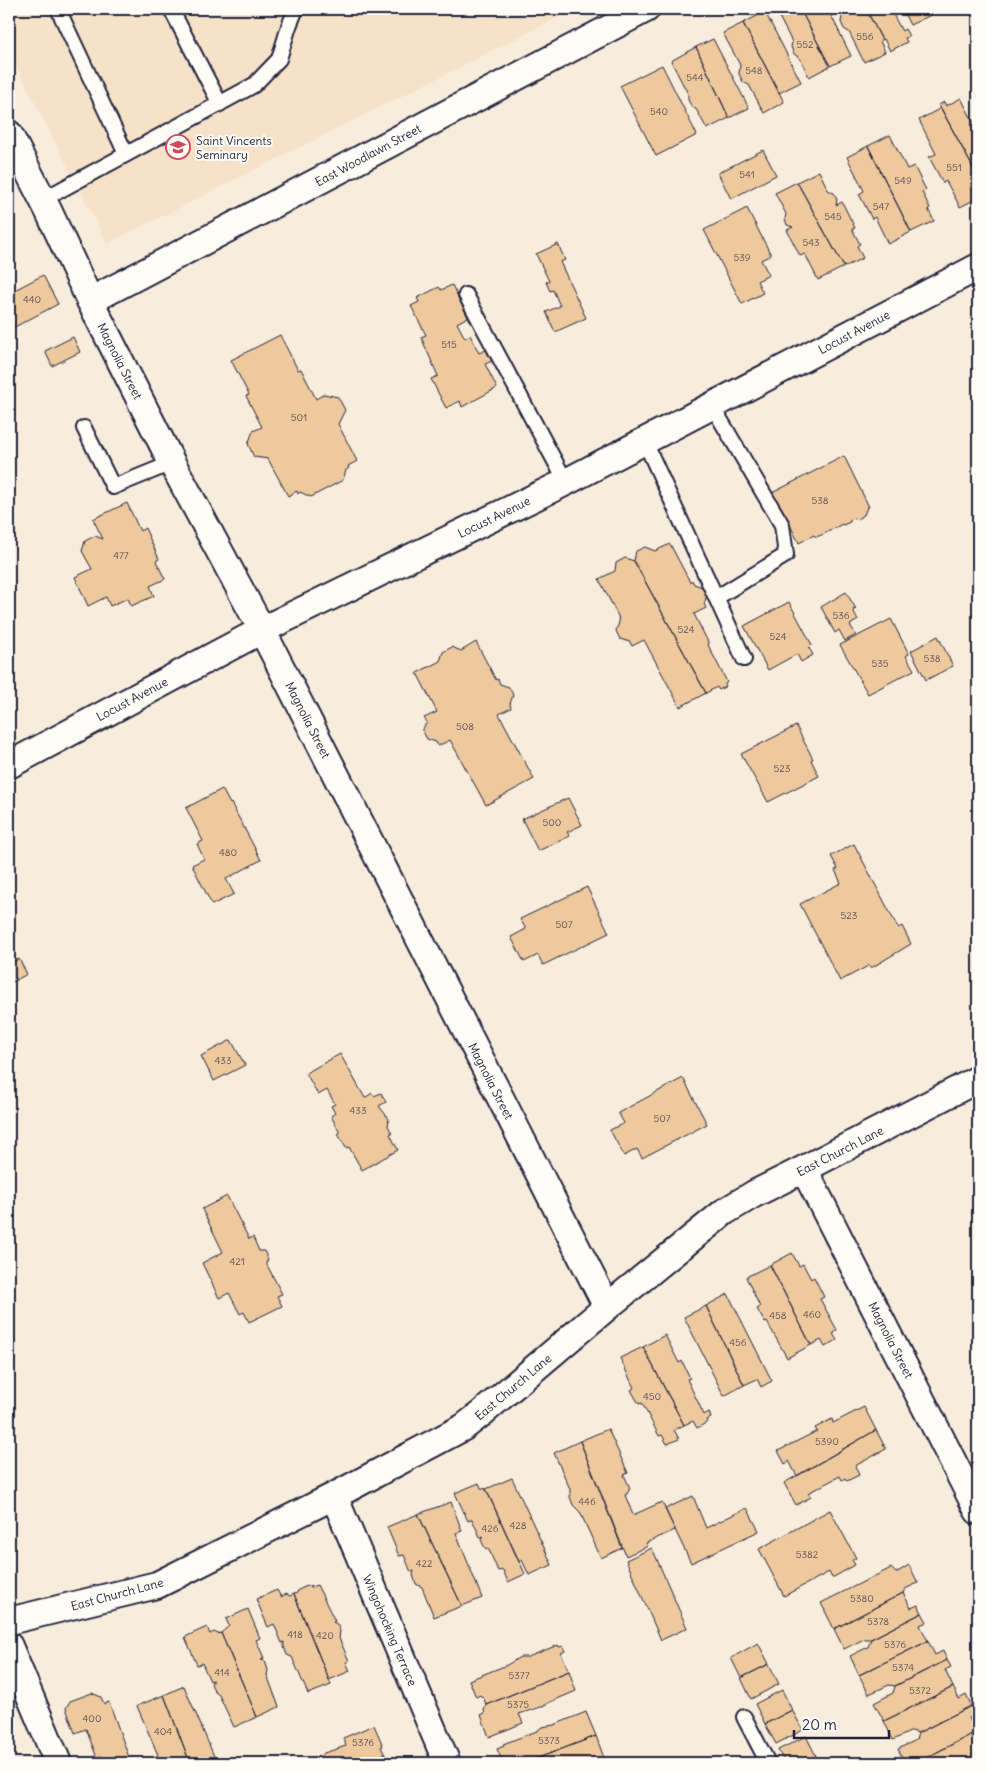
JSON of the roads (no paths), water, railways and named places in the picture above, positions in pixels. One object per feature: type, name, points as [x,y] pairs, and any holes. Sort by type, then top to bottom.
[{"type":"street","name":"East Woodlawn Street","points":[[90,301],[646,9]]},
{"type":"street","name":"Magnolia Street","points":[[9,134],[90,301],[172,463],[262,630],[607,1307]]},
{"type":"street","name":"Locust Avenue","points":[[9,765],[262,630],[645,442],[978,267]]},
{"type":"street","name":"East Church Lane","points":[[9,1621],[157,1585],[334,1496],[464,1426],[482,1414],[607,1307],[724,1212],[754,1194],[978,1078]]},
{"type":"street","name":"Magnolia Street","points":[[804,1169],[978,1511]]},
{"type":"street","name":"Wingohocking Terrace","points":[[334,1496],[446,1763]]},
{"type":"street","points":[[9,1646],[58,1763]]},
{"type":"lane","points":[[58,9],[126,154]]},
{"type":"lane","points":[[171,9],[220,104]]},
{"type":"lane","points":[[42,200],[254,85],[279,59],[296,9]]},
{"type":"lane","points":[[466,295],[566,482]]},
{"type":"lane","points":[[713,407],[782,525],[786,555],[716,598]]},
{"type":"lane","points":[[84,428],[113,487],[172,463]]},
{"type":"lane","points":[[645,442],[744,659]]},
{"type":"lane","points":[[744,1717],[768,1763]]},
{"type":"place","name":"Saint Vincents Seminary","points":[[178,147]]}]
